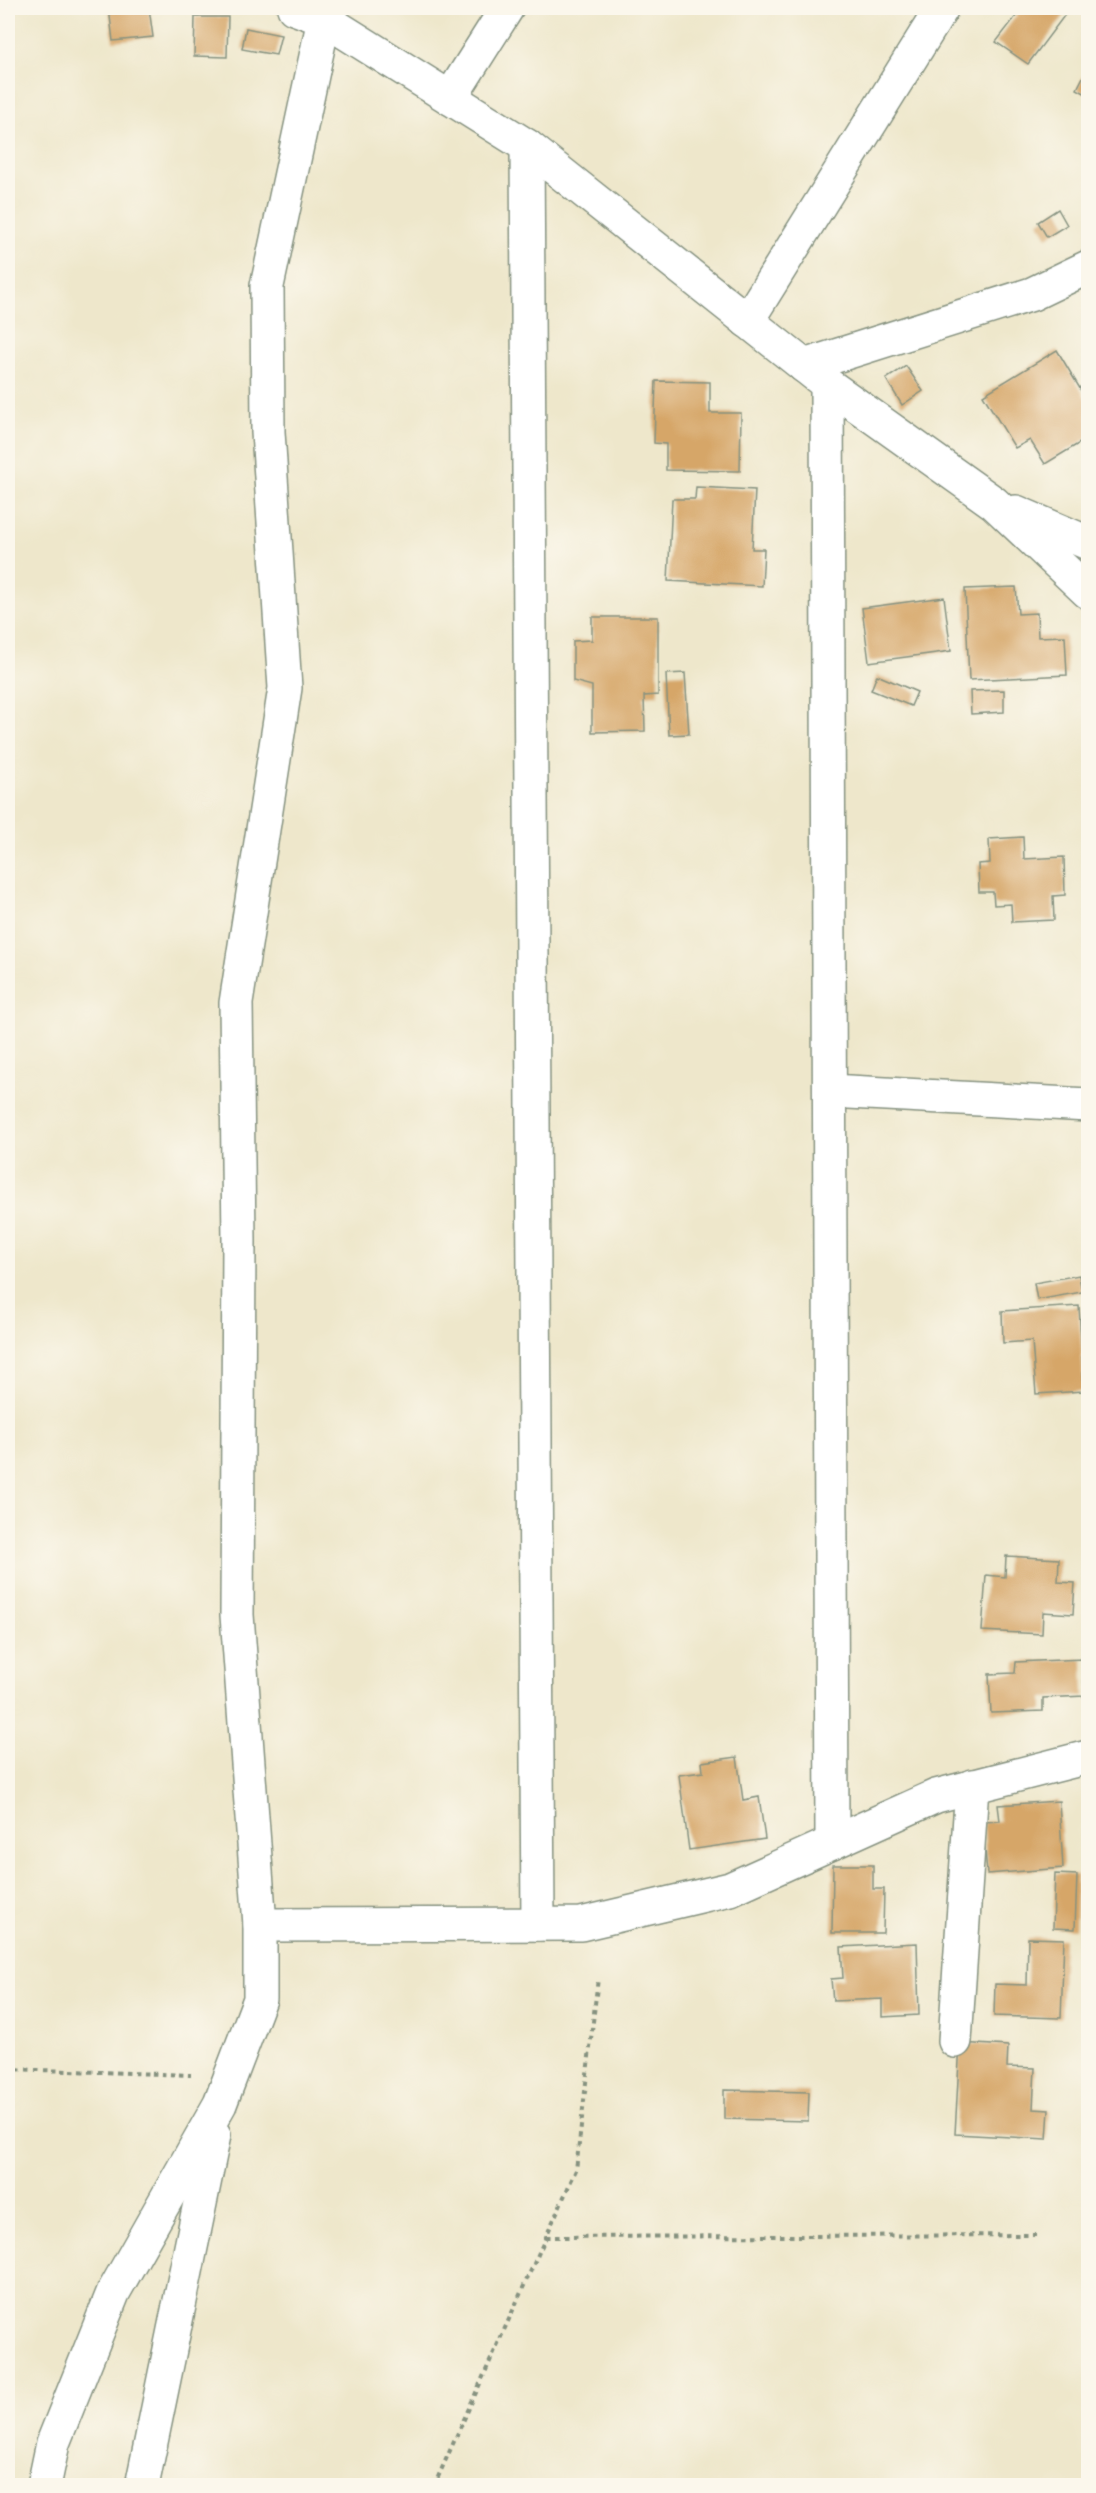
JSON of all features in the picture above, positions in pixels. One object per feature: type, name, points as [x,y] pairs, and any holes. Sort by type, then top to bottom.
[{"type":"street","points":[[294,8],[324,19],[527,146],[815,375],[994,503],[1089,592]]},
{"type":"street","points":[[450,98],[507,8]]},
{"type":"street","points":[[747,321],[942,8]]},
{"type":"street","points":[[142,2486],[226,2090],[260,1999],[260,1925],[237,1615],[239,1240],[237,1003],[285,688],[268,432],[267,286],[324,19]]},
{"type":"street","points":[[527,146],[538,1924]]},
{"type":"street","points":[[815,375],[1032,294],[1089,267]]},
{"type":"street","points":[[815,375],[830,1091],[832,1843]]},
{"type":"street","points":[[994,503],[1089,543]]},
{"type":"street","points":[[830,1091],[1089,1105]]},
{"type":"street","points":[[260,1925],[581,1924],[730,1889],[936,1796],[1089,1756]]},
{"type":"street","points":[[955,2041],[972,1786]]},
{"type":"street","points":[[44,2486],[54,2443],[113,2293],[226,2090]]},
{"type":"path","points":[[434,2486],[576,2169],[598,1978]]},
{"type":"path","points":[[8,2069],[226,2090]]},
{"type":"path","points":[[546,2237],[1036,2235]]},
{"type":"building","points":[[109,8],[149,8],[153,37],[113,41]]},
{"type":"building","points":[[1007,8],[1070,8],[1028,64],[996,42],[1017,15]]},
{"type":"building","points":[[195,17],[228,17],[227,57],[194,56]]},
{"type":"building","points":[[246,28],[281,35],[276,55],[242,49]]},
{"type":"building","points":[[1085,73],[1088,75],[1088,95],[1077,89]]},
{"type":"building","points":[[1058,209],[1067,225],[1047,237],[1038,222]]},
{"type":"building","points":[[1057,350],[1088,402],[1088,438],[1045,464],[1030,440],[1015,448],[983,395]]},
{"type":"building","points":[[906,366],[923,391],[902,405],[886,379]]},
{"type":"building","points":[[656,381],[710,382],[710,413],[741,413],[740,471],[666,470],[666,444],[654,443]]},
{"type":"building","points":[[696,487],[755,490],[752,549],[764,549],[762,586],[668,581],[672,499],[695,499]]},
{"type":"building","points":[[1016,587],[1018,614],[1037,613],[1038,637],[1065,636],[1067,675],[969,680],[965,589]]},
{"type":"building","points":[[944,597],[951,651],[869,662],[862,608]]},
{"type":"building","points":[[592,617],[658,617],[658,695],[644,696],[645,731],[592,732],[592,686],[573,681],[573,641],[592,640]]},
{"type":"building","points":[[685,673],[689,734],[669,735],[666,674]]},
{"type":"building","points":[[877,675],[917,692],[911,706],[871,690]]},
{"type":"building","points":[[1004,690],[1004,712],[971,714],[970,691]]},
{"type":"building","points":[[1023,837],[1024,859],[1064,857],[1065,895],[1053,896],[1054,920],[1012,922],[1011,904],[994,905],[993,892],[979,892],[978,864],[990,863],[989,839]]},
{"type":"building","points":[[1079,1275],[1082,1292],[1037,1300],[1034,1283]]},
{"type":"building","points":[[1079,1306],[1084,1391],[1036,1394],[1032,1341],[1003,1343],[1002,1311]]},
{"type":"building","points":[[1006,1556],[1059,1559],[1058,1582],[1075,1583],[1073,1614],[1043,1612],[1042,1634],[982,1631],[986,1575],[1005,1577]]},
{"type":"building","points":[[1083,1659],[1084,1696],[1043,1698],[1043,1711],[991,1713],[989,1674],[1015,1673],[1016,1662]]},
{"type":"building","points":[[737,1757],[743,1800],[759,1797],[765,1839],[689,1850],[679,1775],[703,1772],[702,1762]]},
{"type":"building","points":[[1059,1801],[1063,1868],[987,1874],[983,1822],[1000,1821],[998,1805]]},
{"type":"building","points":[[833,1865],[873,1865],[873,1889],[884,1889],[883,1933],[832,1933]]},
{"type":"building","points":[[1055,1874],[1077,1875],[1075,1929],[1053,1928]]},
{"type":"building","points":[[1028,1938],[1064,1939],[1061,2018],[994,2016],[995,1984],[1027,1985]]},
{"type":"building","points":[[917,1943],[919,2015],[882,2017],[882,1999],[833,2001],[831,1979],[843,1978],[841,1947]]},
{"type":"building","points":[[960,2043],[1008,2046],[1007,2067],[1035,2068],[1033,2109],[1049,2110],[1047,2139],[955,2134]]},
{"type":"building","points":[[724,2090],[809,2092],[808,2121],[724,2119]]},
{"type":"building","points":[[260,2480],[261,2486],[246,2486],[246,2482]]}]
